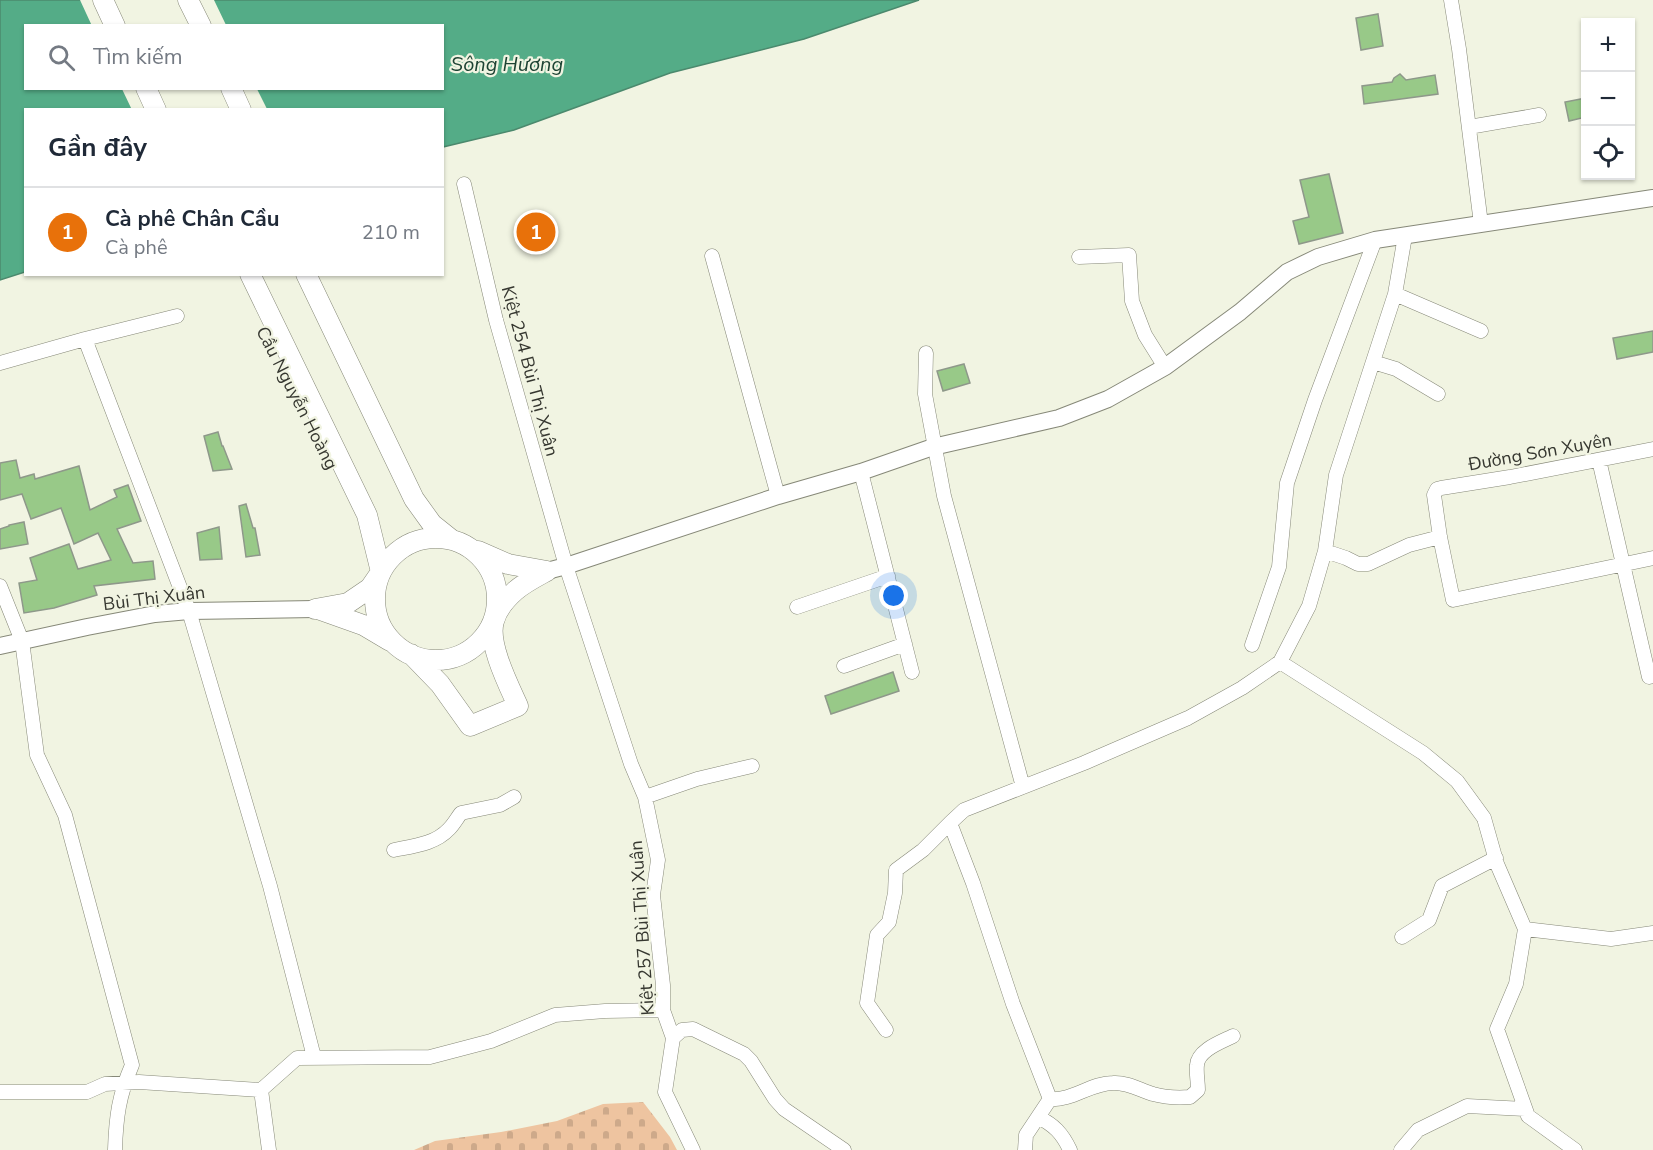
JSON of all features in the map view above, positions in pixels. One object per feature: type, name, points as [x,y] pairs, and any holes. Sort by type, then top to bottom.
[{"type":"main road","points":[[103,0],[114,24]]},
{"type":"main road","points":[[118,0],[129,24]]},
{"type":"main road","points":[[173,0],[185,24]]},
{"type":"main road","points":[[188,0],[200,24]]},
{"type":"main road","points":[[147,90],[155,108]]},
{"type":"main road","points":[[161,90],[170,108]]},
{"type":"main road","points":[[217,90],[225,108]]},
{"type":"main road","points":[[232,90],[240,108]]},
{"type":"main road","name":"Cầu Nguyễn Hoàng","points":[[237,276],[271,332],[367,515],[381,572]]},
{"type":"main road","name":"Cầu Nguyễn Hoàng","points":[[251,276],[271,332]]},
{"type":"main road","points":[[307,276],[330,310],[414,499],[432,524],[452,540],[471,549],[508,564],[547,571]]},
{"type":"main road","points":[[322,276],[330,310]]},
{"type":"main road","points":[[315,609],[348,603],[370,588],[394,555],[411,544],[431,538],[452,540]]},
{"type":"main road","points":[[381,572],[376,591],[376,610],[383,628],[440,684],[470,726],[518,706],[502,671],[494,642],[493,623],[498,603],[495,582],[486,564],[471,549]]},
{"type":"main road","points":[[315,609],[363,625],[403,649],[430,660],[449,659],[475,646],[493,623],[500,607],[515,591],[547,571]]},
{"type":"street","points":[[1451,0],[1481,224]]},
{"type":"street","points":[[1469,127],[1539,114]]},
{"type":"street","name":"Kiệt 254 Bùi Thị Xuân","points":[[464,184],[494,310],[566,566]]},
{"type":"street","points":[[547,571],[933,447],[1059,417],[1108,399],[1165,367],[1240,312],[1287,272],[1318,256],[1375,240],[1653,198]]},
{"type":"street","points":[[886,1030],[867,1003],[877,935],[889,922],[895,893],[896,870],[924,850],[964,810],[1084,763],[1188,718],[1242,688],[1280,662],[1309,606],[1325,551],[1336,475],[1395,294],[1405,236]]},
{"type":"street","points":[[1252,645],[1279,567],[1287,483],[1315,400],[1375,240]]},
{"type":"street","points":[[1079,257],[1128,255],[1132,301],[1145,335],[1165,367]]},
{"type":"street","points":[[712,256],[778,496]]},
{"type":"street","points":[[1395,294],[1481,332]]},
{"type":"street","points":[[0,363],[177,316]]},
{"type":"street","points":[[85,339],[189,611],[270,886],[314,1057]]},
{"type":"street","points":[[926,353],[924,394],[933,447],[944,496],[1023,787]]},
{"type":"street","points":[[1373,362],[1396,369],[1438,393]]},
{"type":"street","name":"Đường Sơn Xuyên","points":[[1440,537],[1434,495],[1435,491],[1441,488],[1653,449]]},
{"type":"street","points":[[1599,460],[1649,677],[1653,676]]},
{"type":"street","points":[[861,472],[912,672]]},
{"type":"street","points":[[1325,551],[1358,564],[1368,564],[1409,545],[1440,537],[1453,600],[1653,558]]},
{"type":"street","name":"Kiệt 257 Bùi Thị Xuân","points":[[566,566],[631,764],[645,796],[658,860],[653,895],[663,985],[663,1010],[673,1038],[665,1092],[693,1150]]},
{"type":"street","points":[[797,606],[888,576]]},
{"type":"street","points":[[0,586],[22,640],[37,755],[65,815],[132,1065],[124,1083],[116,1118],[115,1150]]},
{"type":"street","name":"Bùi Thị Xuân","points":[[0,646],[155,614],[189,611],[315,609]]},
{"type":"street","points":[[844,666],[905,644]]},
{"type":"street","points":[[1280,662],[1424,753],[1457,781],[1484,818],[1496,858],[1525,928],[1516,984],[1497,1029],[1528,1116],[1575,1150]]},
{"type":"street","points":[[645,796],[697,779],[752,766]]},
{"type":"street","points":[[394,850],[429,843],[448,831],[461,813],[500,805],[514,797]]},
{"type":"street","points":[[950,824],[973,883],[1013,1004],[1050,1098]]},
{"type":"street","points":[[1402,938],[1429,920],[1442,886],[1496,858]]},
{"type":"street","points":[[1525,928],[1611,939],[1653,933]]},
{"type":"street","points":[[0,1092],[87,1092],[105,1084],[139,1082],[261,1090],[297,1058],[430,1057],[491,1041],[555,1015],[663,1010]]},
{"type":"street","points":[[673,1038],[682,1030],[693,1029],[744,1054],[784,1109],[844,1150]]},
{"type":"street","points":[[1050,1098],[1062,1098],[1100,1084],[1114,1083],[1128,1084],[1161,1096],[1190,1097],[1198,1090],[1197,1065],[1200,1056],[1233,1036]]},
{"type":"street","points":[[261,1090],[269,1150]]},
{"type":"street","points":[[1026,1150],[1026,1135],[1050,1098]]},
{"type":"street","points":[[1401,1150],[1418,1130],[1467,1106],[1525,1109]]},
{"type":"street","points":[[1038,1117],[1052,1124],[1065,1139],[1070,1150]]},
{"type":"green space","points":[[643,1102],[670,1137],[677,1150],[414,1150],[435,1141],[557,1121],[603,1104]]},
{"type":"water","name":"Sông Hương","points":[[0,0],[919,0],[804,39],[670,73],[514,130],[444,147],[444,108],[24,108],[24,272],[0,280]]},
{"type":"pier","points":[[80,0],[214,0],[226,24],[91,24]]},
{"type":"pier","points":[[122,90],[258,90],[266,108],[131,108]]},
{"type":"building","points":[[1378,14],[1383,46],[1361,50],[1356,18]]},
{"type":"building","points":[[1400,74],[1406,80],[1435,75],[1438,94],[1364,104],[1362,86],[1392,82]]},
{"type":"building","points":[[1581,99],[1581,118],[1569,121],[1565,102]]},
{"type":"building","points":[[1329,174],[1343,233],[1299,244],[1293,221],[1309,217],[1300,180]]},
{"type":"building","points":[[1653,331],[1653,352],[1617,359],[1613,338]]},
{"type":"building","points":[[964,364],[970,383],[943,391],[937,371]]},
{"type":"building","points":[[218,432],[232,469],[213,471],[204,436]]},
{"type":"building","points":[[16,460],[20,478],[34,474],[35,479],[79,466],[90,510],[117,497],[114,490],[128,485],[141,521],[117,529],[133,563],[153,561],[155,579],[94,586],[97,595],[54,608],[24,613],[19,583],[37,580],[30,558],[69,544],[78,569],[111,560],[98,533],[74,544],[61,508],[31,519],[22,494],[0,500],[0,463]]},
{"type":"building","points":[[246,504],[253,528],[255,528],[260,555],[246,557],[239,506]]},
{"type":"building","points":[[24,522],[28,544],[0,549],[0,529]]},
{"type":"building","points":[[219,527],[222,559],[200,560],[197,533]]},
{"type":"building","points":[[893,672],[899,691],[831,714],[825,696]]},
{"type":"place","name":"Cà phê Chân Cầu","points":[[536,232]]}]
